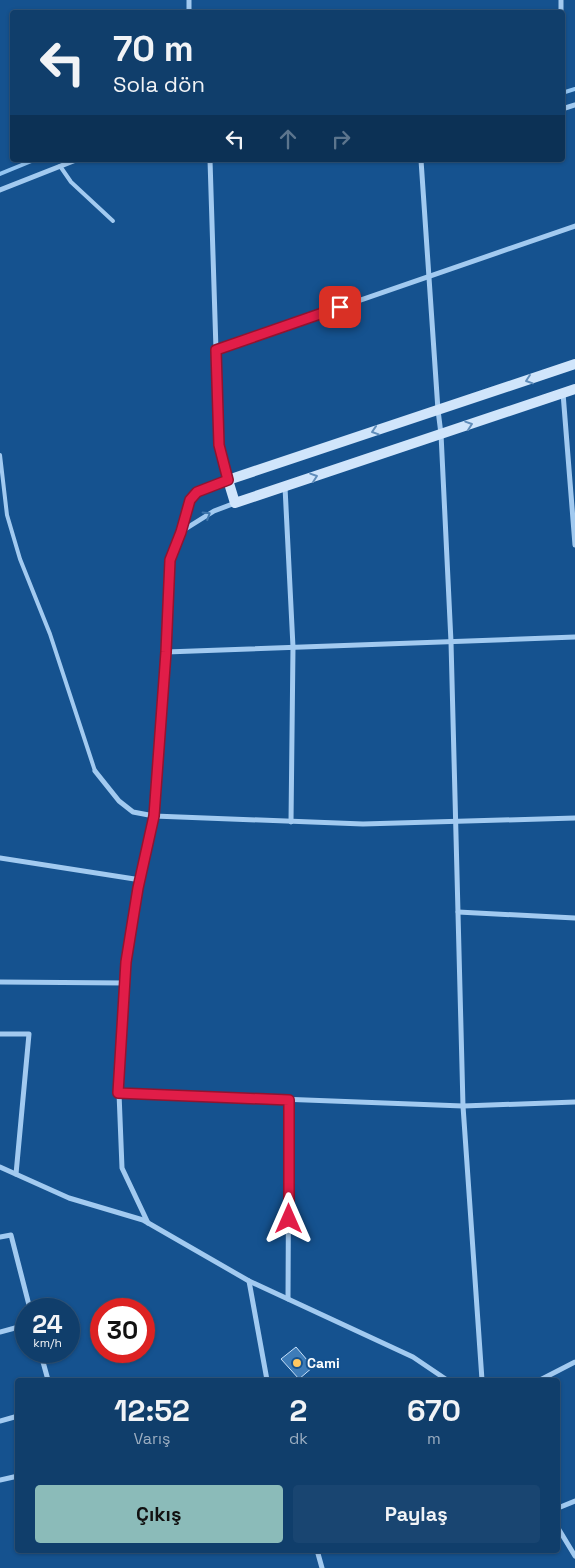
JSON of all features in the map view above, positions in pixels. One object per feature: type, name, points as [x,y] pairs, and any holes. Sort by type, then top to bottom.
[{"type":"main road","points":[[575,364],[228,480],[235,504],[575,389]]},
{"type":"street","points":[[0,190],[71,162]]},
{"type":"street","points":[[148,1223],[122,1168],[118,1093],[126,962],[140,880],[154,816],[166,652],[170,560],[181,532],[190,500],[197,492],[228,480],[219,445],[210,162]]},
{"type":"street","points":[[421,162],[441,434],[451,642],[463,1106],[482,1378]]},
{"type":"street","points":[[216,350],[575,226]]},
{"type":"street","points":[[563,393],[575,545]]},
{"type":"street","points":[[285,487],[293,647],[291,822]]},
{"type":"street","points":[[181,532],[214,511],[235,504]]},
{"type":"street","points":[[166,652],[575,637]]},
{"type":"street","points":[[95,770],[119,801],[133,812],[154,816],[364,824],[575,818]]},
{"type":"street","points":[[0,858],[140,880]]},
{"type":"street","points":[[458,912],[575,918]]},
{"type":"street","points":[[0,982],[125,984]]},
{"type":"street","points":[[0,1034],[29,1034],[16,1174]]},
{"type":"street","points":[[118,1093],[463,1106],[575,1102]]},
{"type":"street","points":[[288,1299],[289,1100]]},
{"type":"street","points":[[0,1167],[68,1198],[148,1223],[249,1281],[413,1357],[444,1378]]},
{"type":"street","points":[[0,1238],[11,1235],[27,1298]]},
{"type":"street","points":[[249,1281],[267,1378]]},
{"type":"street","points":[[0,1332],[15,1328]]},
{"type":"street","points":[[544,1378],[575,1362]]},
{"type":"street","points":[[43,1363],[47,1378]]},
{"type":"street","points":[[0,1421],[15,1417]]},
{"type":"street","points":[[0,1480],[15,1477]]},
{"type":"street","points":[[560,1507],[575,1500]]},
{"type":"street","points":[[560,1531],[575,1556]]},
{"type":"street","points":[[318,1553],[322,1568]]},
{"type":"lane","points":[[60,166],[71,182],[113,220]]},
{"type":"lane","points":[[0,455],[8,515],[20,559],[50,634],[95,770]]},
{"type":"building","name":"Cami","points":[[296,1347],[313,1367],[298,1378],[281,1359]]},
{"type":"waterway","points":[[565,92],[575,89]]},
{"type":"waterway","points":[[0,174],[29,162]]},
{"type":"place","name":"Cami","points":[[297,1363]]},
{"type":"route","points":[[289,1219],[289,1100],[118,1093],[126,962],[138,888],[154,816],[166,652],[170,560],[181,532],[190,500],[197,492],[228,480],[219,445],[216,350],[340,307]]}]
